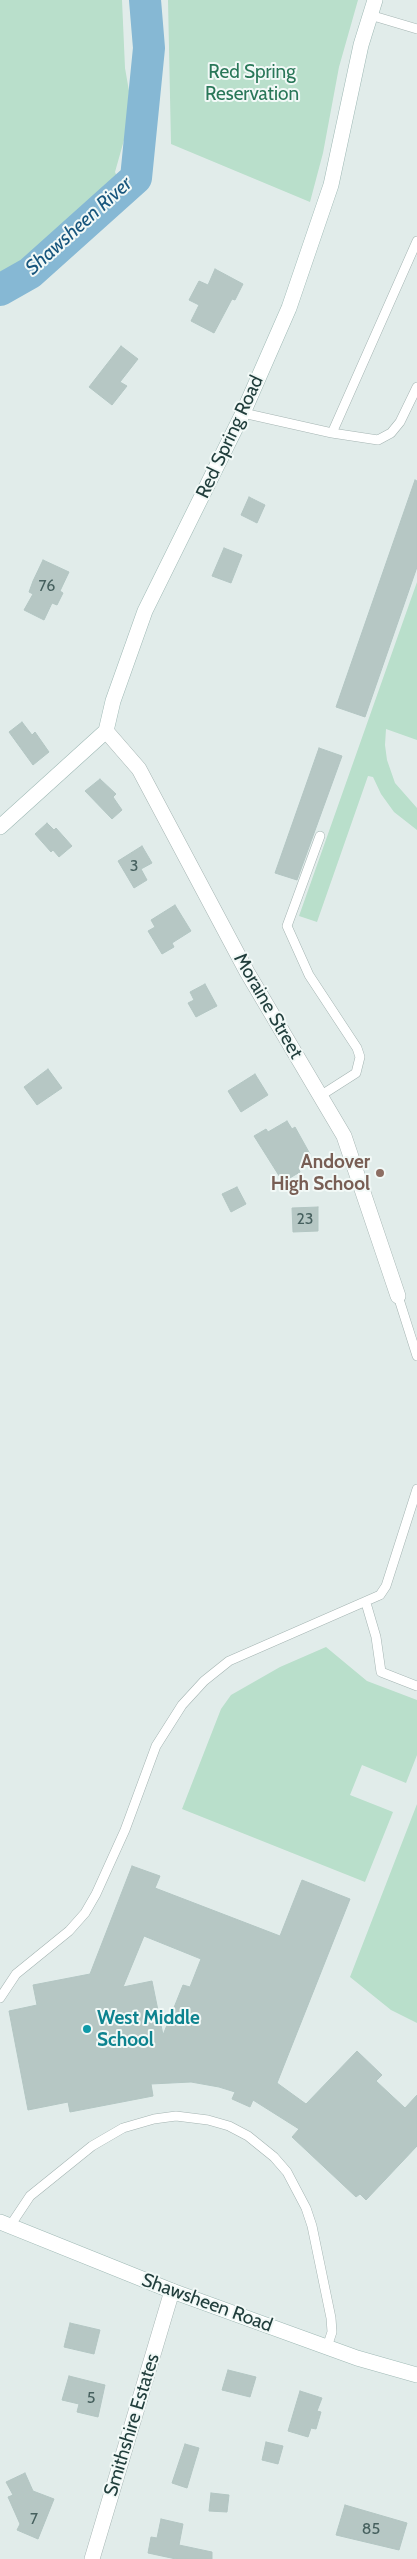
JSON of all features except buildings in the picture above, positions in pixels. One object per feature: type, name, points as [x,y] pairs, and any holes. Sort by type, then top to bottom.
[{"type":"main road","name":"Red Spring Road","points":[[106,731],[113,702],[145,611],[243,413],[289,308],[331,185],[375,0]]},
{"type":"main road","points":[[0,827],[106,731]]},
{"type":"main road","name":"Moraine Street","points":[[106,731],[139,769],[247,972],[344,1136],[398,1296]]},
{"type":"main road","name":"Shawsheen Road","points":[[5,2224],[172,2291],[357,2358],[417,2375]]},
{"type":"main road","name":"Smithshire Estates","points":[[92,2559],[172,2291]]},
{"type":"lane","points":[[370,15],[417,29]]},
{"type":"lane","points":[[332,433],[417,241]]},
{"type":"lane","points":[[243,413],[332,433],[378,440],[392,433],[400,422],[417,387]]},
{"type":"lane","points":[[320,836],[287,926],[309,976],[357,1048],[360,1057],[356,1073],[320,1096]]},
{"type":"lane","points":[[398,1296],[417,1356]]},
{"type":"lane","points":[[0,1998],[16,1974],[69,1931],[85,1913],[96,1894],[125,1830],[156,1746],[172,1718],[192,1692],[229,1661],[379,1596],[386,1586],[417,1489]]},
{"type":"lane","points":[[366,1602],[376,1637],[382,1672],[417,1686]]},
{"type":"lane","points":[[5,2224],[30,2196],[92,2146],[123,2128],[154,2118],[176,2116],[208,2120],[229,2126],[257,2142],[274,2156],[287,2172],[306,2208],[312,2226],[331,2318],[332,2332],[327,2347]]},
{"type":"green space","points":[[0,0],[122,0],[125,68],[129,91],[126,133],[115,172],[118,179],[115,187],[61,244],[35,258],[18,275],[0,286]]},
{"type":"green space","name":"Red Spring Reservation","points":[[168,0],[358,0],[339,67],[323,153],[310,202],[171,144]]},
{"type":"green space","points":[[417,582],[417,740],[386,729],[385,745],[387,760],[395,783],[417,808],[417,830],[394,812],[381,794],[373,777],[368,776],[317,922],[299,916]]},
{"type":"green space","points":[[326,1647],[367,1681],[417,1700],[417,1755],[406,1783],[362,1765],[350,1795],[393,1812],[365,1882],[182,1809],[221,1709],[231,1695],[280,1667]]},
{"type":"green space","points":[[417,1804],[417,2023],[391,2010],[350,1977]]},
{"type":"waterway","name":"Shawsheen River","points":[[0,290],[30,273],[136,178],[149,48],[145,0]]},
{"type":"place","name":"Andover High School","points":[[380,1173]]},
{"type":"place","name":"West Middle School","points":[[87,2029]]}]
